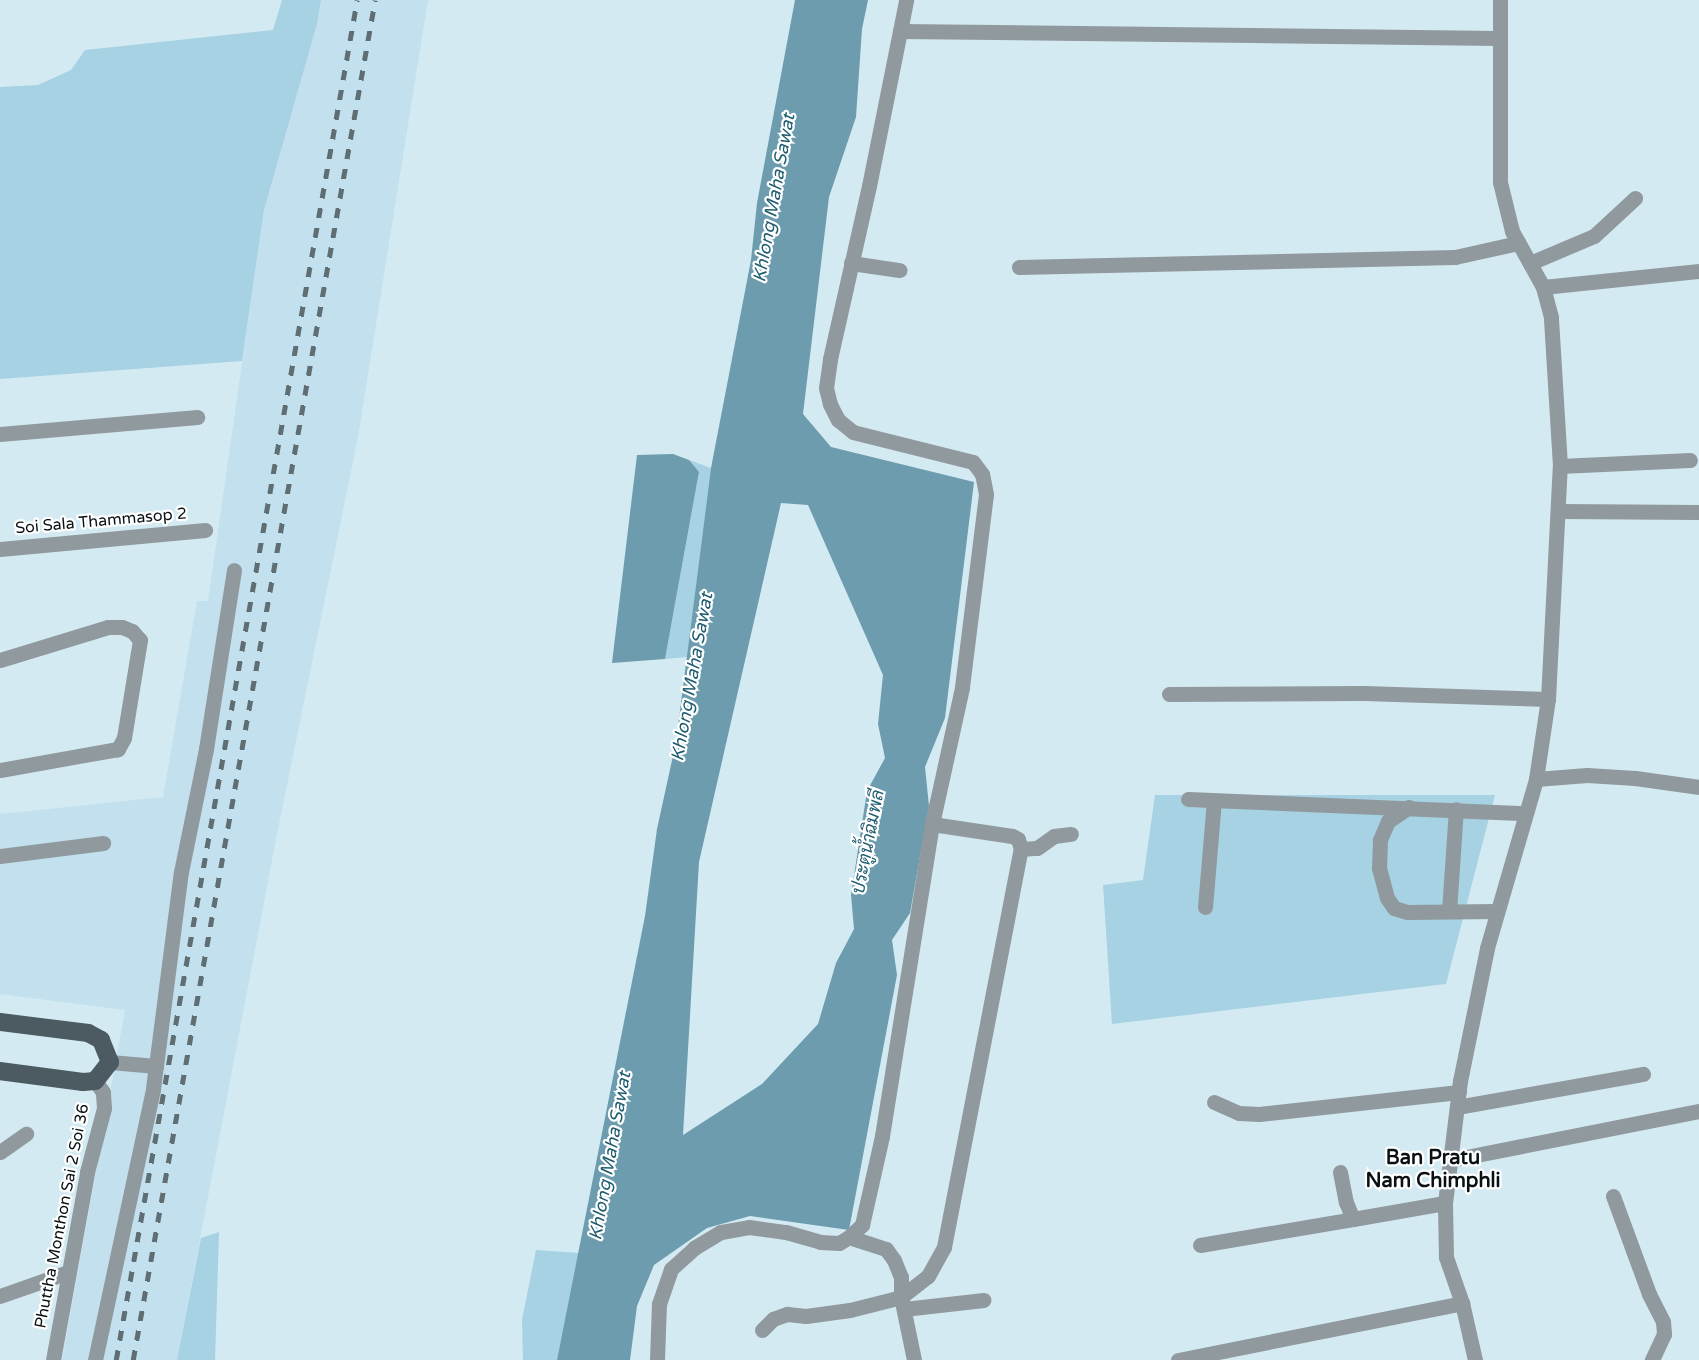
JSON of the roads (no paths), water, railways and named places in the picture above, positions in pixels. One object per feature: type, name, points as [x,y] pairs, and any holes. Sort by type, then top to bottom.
[{"type":"main road","points":[[0,1022],[88,1033],[101,1040],[110,1062],[95,1081],[0,1071]]},
{"type":"street","points":[[657,1360],[659,1304],[671,1269],[694,1248],[721,1232],[749,1227],[786,1232],[820,1242],[839,1242],[849,1237],[862,1225],[882,1136],[932,824],[962,687],[986,494],[982,474],[973,462],[853,432],[838,420],[830,404],[826,388],[906,0]]},
{"type":"street","points":[[1475,1360],[1462,1303],[1446,1257],[1445,1203],[1458,1100],[1497,911],[1536,779],[1548,699],[1560,466],[1551,318],[1543,287],[1518,243],[1504,209],[1500,182],[1500,0]]},
{"type":"street","points":[[900,31],[1499,38]]},
{"type":"street","points":[[1530,263],[1594,236],[1635,198]]},
{"type":"street","points":[[1019,267],[1455,257],[1518,243]]},
{"type":"street","points":[[851,263],[899,270]]},
{"type":"street","points":[[1543,287],[1699,272]]},
{"type":"street","points":[[0,434],[197,417]]},
{"type":"street","points":[[1560,466],[1690,460]]},
{"type":"street","points":[[1559,511],[1699,512]]},
{"type":"street","name":"Soi Sala Thammasop 2","points":[[0,549],[206,530]]},
{"type":"street","points":[[95,1360],[153,1089],[181,872],[206,749],[234,570]]},
{"type":"street","points":[[0,660],[108,627],[122,627],[132,632],[140,640],[124,738],[118,749],[1,768]]},
{"type":"street","points":[[1169,694],[1364,693],[1548,699]]},
{"type":"street","points":[[1536,779],[1587,775],[1635,778],[1699,787]]},
{"type":"street","points":[[1188,799],[1526,813]]},
{"type":"street","points":[[1205,907],[1214,800]]},
{"type":"street","points":[[1409,807],[1388,821],[1380,840],[1378,868],[1387,898],[1394,908],[1407,912],[1497,911]]},
{"type":"street","points":[[1449,911],[1456,809]]},
{"type":"street","points":[[903,1303],[928,1276],[944,1247],[1021,849],[1018,839],[1012,836],[932,824]]},
{"type":"street","points":[[1021,849],[1037,848],[1054,836],[1071,834]]},
{"type":"street","points":[[0,856],[103,843]]},
{"type":"street","points":[[110,1062],[156,1065]]},
{"type":"street","points":[[1214,1102],[1239,1113],[1259,1114],[1458,1100],[1643,1074]]},
{"type":"street","name":"Phuttha Monthon Sai 2 Soi 36","points":[[53,1360],[87,1172],[104,1108],[103,1092],[95,1081]]},
{"type":"street","points":[[1451,1160],[1699,1111]]},
{"type":"street","points":[[0,1152],[26,1134]]},
{"type":"street","points":[[1340,1172],[1346,1202],[1353,1219]]},
{"type":"street","points":[[1613,1196],[1649,1294],[1663,1322],[1664,1334],[1652,1360]]},
{"type":"street","points":[[1200,1245],[1445,1203]]},
{"type":"street","points":[[849,1237],[886,1249],[894,1260],[901,1277],[903,1303],[914,1360]]},
{"type":"street","points":[[0,1296],[68,1272]]},
{"type":"street","points":[[762,1330],[773,1319],[787,1314],[806,1316],[903,1303],[983,1300]]},
{"type":"street","points":[[1178,1360],[1462,1303]]},
{"type":"water","points":[[795,0],[868,0],[862,29],[856,117],[829,197],[803,414],[831,447],[974,482],[945,718],[925,767],[929,806],[910,913],[892,940],[897,975],[849,1230],[750,1216],[707,1228],[654,1265],[637,1306],[630,1360],[557,1360],[645,916],[657,829],[676,742],[711,468],[751,260],[757,203]],"holes":[[[781,503],[808,505],[883,675],[878,724],[885,758],[867,791],[851,895],[854,929],[836,963],[818,1024],[762,1084],[683,1135],[699,862]]]},
{"type":"water","points":[[673,454],[689,460],[699,472],[665,659],[612,663],[637,455]]},
{"type":"railway","points":[[116,1360],[357,0]]},
{"type":"railway","points":[[133,1360],[375,0]]},
{"type":"district","name":"Ban Pratu Nam Chimphli","points":[[1433,1170]]},
{"type":"water label","name":"Khlong Maha Sawat","points":[[774,198]]},
{"type":"water label","name":"Khlong Maha Sawat","points":[[692,677]]},
{"type":"water label","name":"ประตูน้ำฉิมพลี","points":[[868,842]]},
{"type":"water label","name":"Khlong Maha Sawat","points":[[610,1156]]}]
